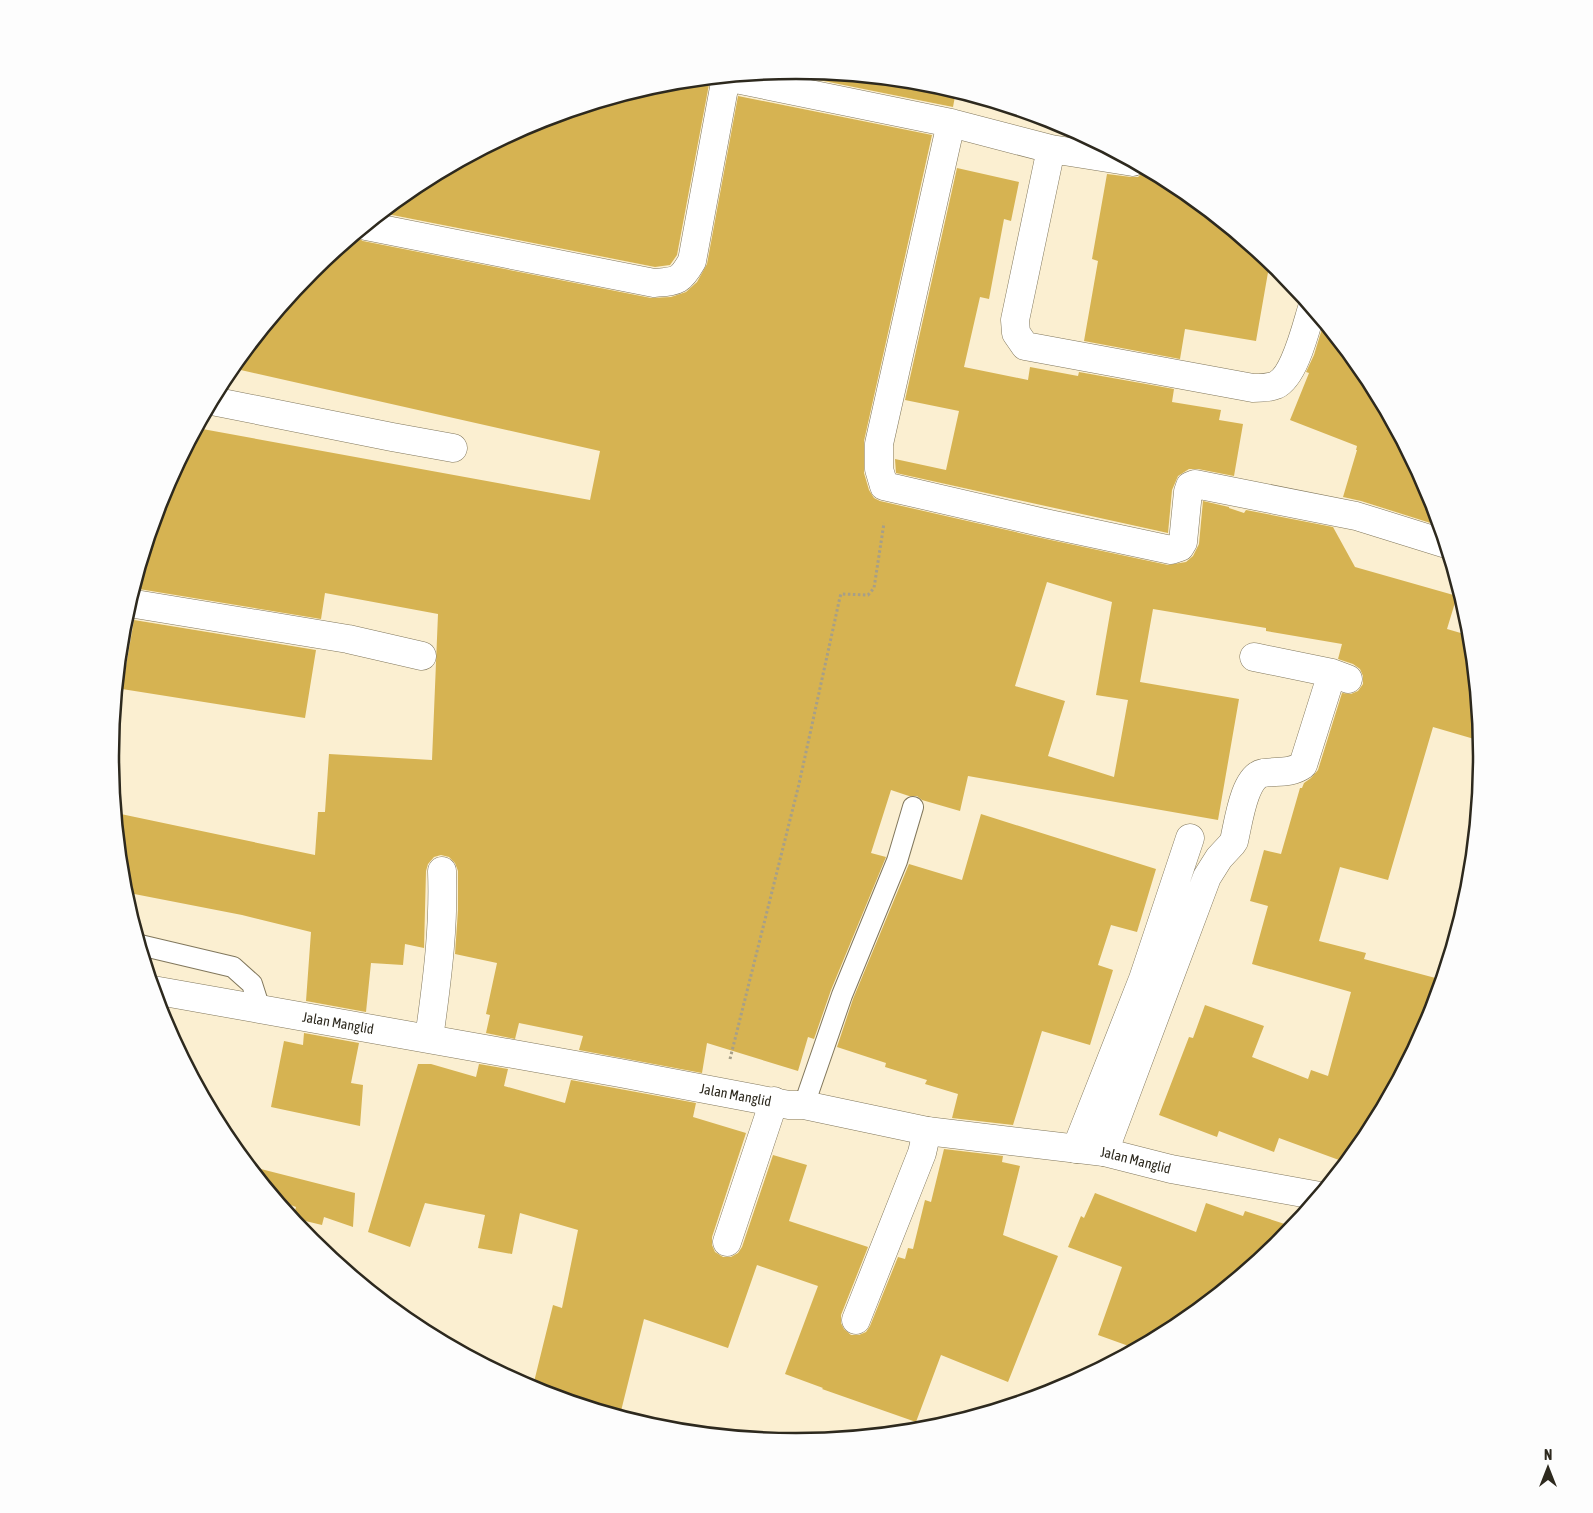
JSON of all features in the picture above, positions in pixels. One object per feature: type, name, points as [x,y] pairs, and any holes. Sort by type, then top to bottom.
[{"type":"street","points":[[745,81],[951,123],[1051,149],[1115,159]]},
{"type":"street","points":[[374,228],[654,283],[672,282],[684,276],[692,261],[725,83]]},
{"type":"street","points":[[951,123],[879,444],[879,469],[884,486],[1171,550],[1180,547],[1183,542],[1188,492],[1190,486],[1195,484],[1356,516],[1439,542]]},
{"type":"street","points":[[1051,149],[1015,320],[1016,333],[1025,346],[1253,388],[1268,388],[1278,384],[1285,378],[1293,365],[1310,315]]},
{"type":"street","points":[[219,402],[453,448]]},
{"type":"street","points":[[137,604],[348,639],[422,656]]},
{"type":"street","points":[[1104,1152],[1207,876],[1218,858],[1232,844],[1247,787],[1252,779],[1260,773],[1288,772],[1303,765],[1341,676],[1254,657]]},
{"type":"street","points":[[1076,1149],[1143,978],[1190,838]]},
{"type":"street","points":[[428,1038],[433,1014],[442,937],[442,871]]},
{"type":"street","name":"Jalan Manglid","points":[[161,991],[428,1038],[789,1105],[804,1105],[926,1132],[1104,1152],[1171,1169],[1313,1195]]},
{"type":"street","points":[[727,1242],[774,1101]]},
{"type":"street","points":[[856,1320],[922,1153],[926,1132]]},
{"type":"lane","points":[[804,1105],[842,995],[897,861],[913,807]]},
{"type":"lane","points":[[146,947],[234,967],[252,984],[260,1009]]},
{"type":"path","points":[[721,1092],[799,784],[840,597],[841,594],[868,595],[874,588],[884,532],[886,506],[884,486]]},
{"type":"building","points":[[816,79],[841,80],[929,92],[955,98],[953,107]]},
{"type":"building","points":[[709,85],[677,255],[670,265],[655,267],[390,215],[420,193],[458,170],[537,130],[621,102],[664,92]]},
{"type":"building","points":[[738,96],[932,135],[864,441],[864,473],[869,490],[874,498],[880,501],[1046,539],[1168,565],[1186,562],[1193,556],[1199,544],[1203,501],[1229,507],[1244,513],[1246,510],[1333,527],[1355,567],[1454,595],[1456,601],[1447,629],[1463,634],[1473,712],[1474,739],[1433,727],[1388,880],[1340,867],[1319,941],[1366,953],[1364,959],[1436,978],[1423,1016],[1404,1056],[1360,1133],[1340,1160],[1279,1138],[1274,1152],[1219,1131],[1217,1137],[1159,1115],[1189,1037],[1193,1038],[1205,1005],[1264,1026],[1252,1057],[1308,1079],[1311,1070],[1328,1076],[1351,992],[1252,964],[1268,906],[1250,901],[1264,850],[1281,854],[1300,788],[1318,770],[1342,693],[1351,694],[1358,691],[1363,684],[1363,676],[1360,669],[1353,664],[1338,659],[1342,644],[1266,631],[1266,628],[1153,609],[1140,682],[1239,699],[1218,820],[968,776],[960,811],[922,800],[917,796],[909,796],[891,790],[871,853],[886,857],[831,990],[814,1039],[808,1037],[798,1071],[707,1043],[702,1073],[579,1050],[583,1036],[519,1023],[515,1039],[486,1033],[490,1015],[486,1014],[497,963],[455,954],[458,871],[455,863],[449,857],[441,855],[434,857],[428,864],[426,871],[424,948],[405,944],[403,965],[371,963],[366,1012],[306,1001],[311,932],[242,915],[133,894],[121,814],[315,855],[318,812],[325,812],[329,754],[432,760],[438,614],[325,593],[321,619],[140,589],[170,497],[204,429],[590,500],[600,451],[240,370],[287,310],[317,277],[360,239],[651,298],[671,297],[686,292],[697,282],[707,264]],"holes":[[[1047,582],[1112,602],[1096,695],[1128,700],[1114,777],[1048,756],[1065,701],[1015,686]]]},
{"type":"building","points":[[957,168],[1019,182],[1011,221],[1004,219],[989,299],[980,297],[964,367],[1028,380],[1030,367],[1078,376],[1079,372],[1174,389],[1172,402],[1221,410],[1219,420],[1243,424],[1234,476],[1189,469],[1178,476],[1172,490],[1168,533],[896,473],[895,459],[946,470],[959,411],[905,400]]},
{"type":"building","points":[[1107,174],[1138,177],[1141,174],[1173,193],[1209,219],[1268,270],[1256,341],[1185,329],[1180,359],[1084,341],[1098,261],[1092,259]]},
{"type":"building","points":[[1322,329],[1360,380],[1383,418],[1423,497],[1433,524],[1343,497],[1357,446],[1290,420],[1309,373],[1306,372],[1314,355]]},
{"type":"building","points":[[134,620],[316,650],[305,718],[123,689]]},
{"type":"building","points":[[981,814],[1156,869],[1137,932],[1111,925],[1098,965],[1113,970],[1090,1045],[1042,1031],[1013,1125],[952,1118],[958,1094],[925,1084],[927,1080],[885,1067],[886,1063],[837,1047],[853,999],[909,864],[962,880]]},
{"type":"building","points":[[304,1033],[359,1043],[351,1083],[363,1085],[360,1126],[271,1107],[284,1041],[303,1045]]},
{"type":"building","points":[[418,1064],[431,1064],[476,1077],[479,1064],[508,1069],[504,1086],[565,1103],[571,1080],[696,1103],[693,1117],[746,1133],[712,1237],[712,1245],[715,1252],[723,1257],[731,1257],[738,1253],[742,1247],[773,1155],[807,1165],[789,1221],[868,1247],[841,1315],[841,1323],[844,1329],[851,1335],[859,1335],[866,1332],[898,1257],[905,1259],[908,1248],[913,1249],[925,1200],[931,1202],[944,1149],[1003,1156],[1002,1162],[1020,1166],[1003,1235],[1058,1256],[1008,1382],[941,1355],[916,1422],[785,1374],[818,1286],[757,1265],[728,1348],[644,1319],[621,1411],[534,1382],[553,1305],[562,1308],[578,1230],[520,1213],[512,1254],[478,1248],[485,1215],[425,1203],[410,1247],[368,1232]]},
{"type":"building","points":[[259,1168],[355,1193],[353,1227],[324,1217],[322,1225],[303,1220],[295,1212],[296,1207],[288,1204]]},
{"type":"building","points":[[1095,1193],[1196,1232],[1206,1203],[1243,1216],[1245,1211],[1286,1225],[1243,1266],[1209,1294],[1173,1320],[1129,1346],[1098,1335],[1122,1267],[1068,1247],[1081,1216],[1084,1218]]}]
